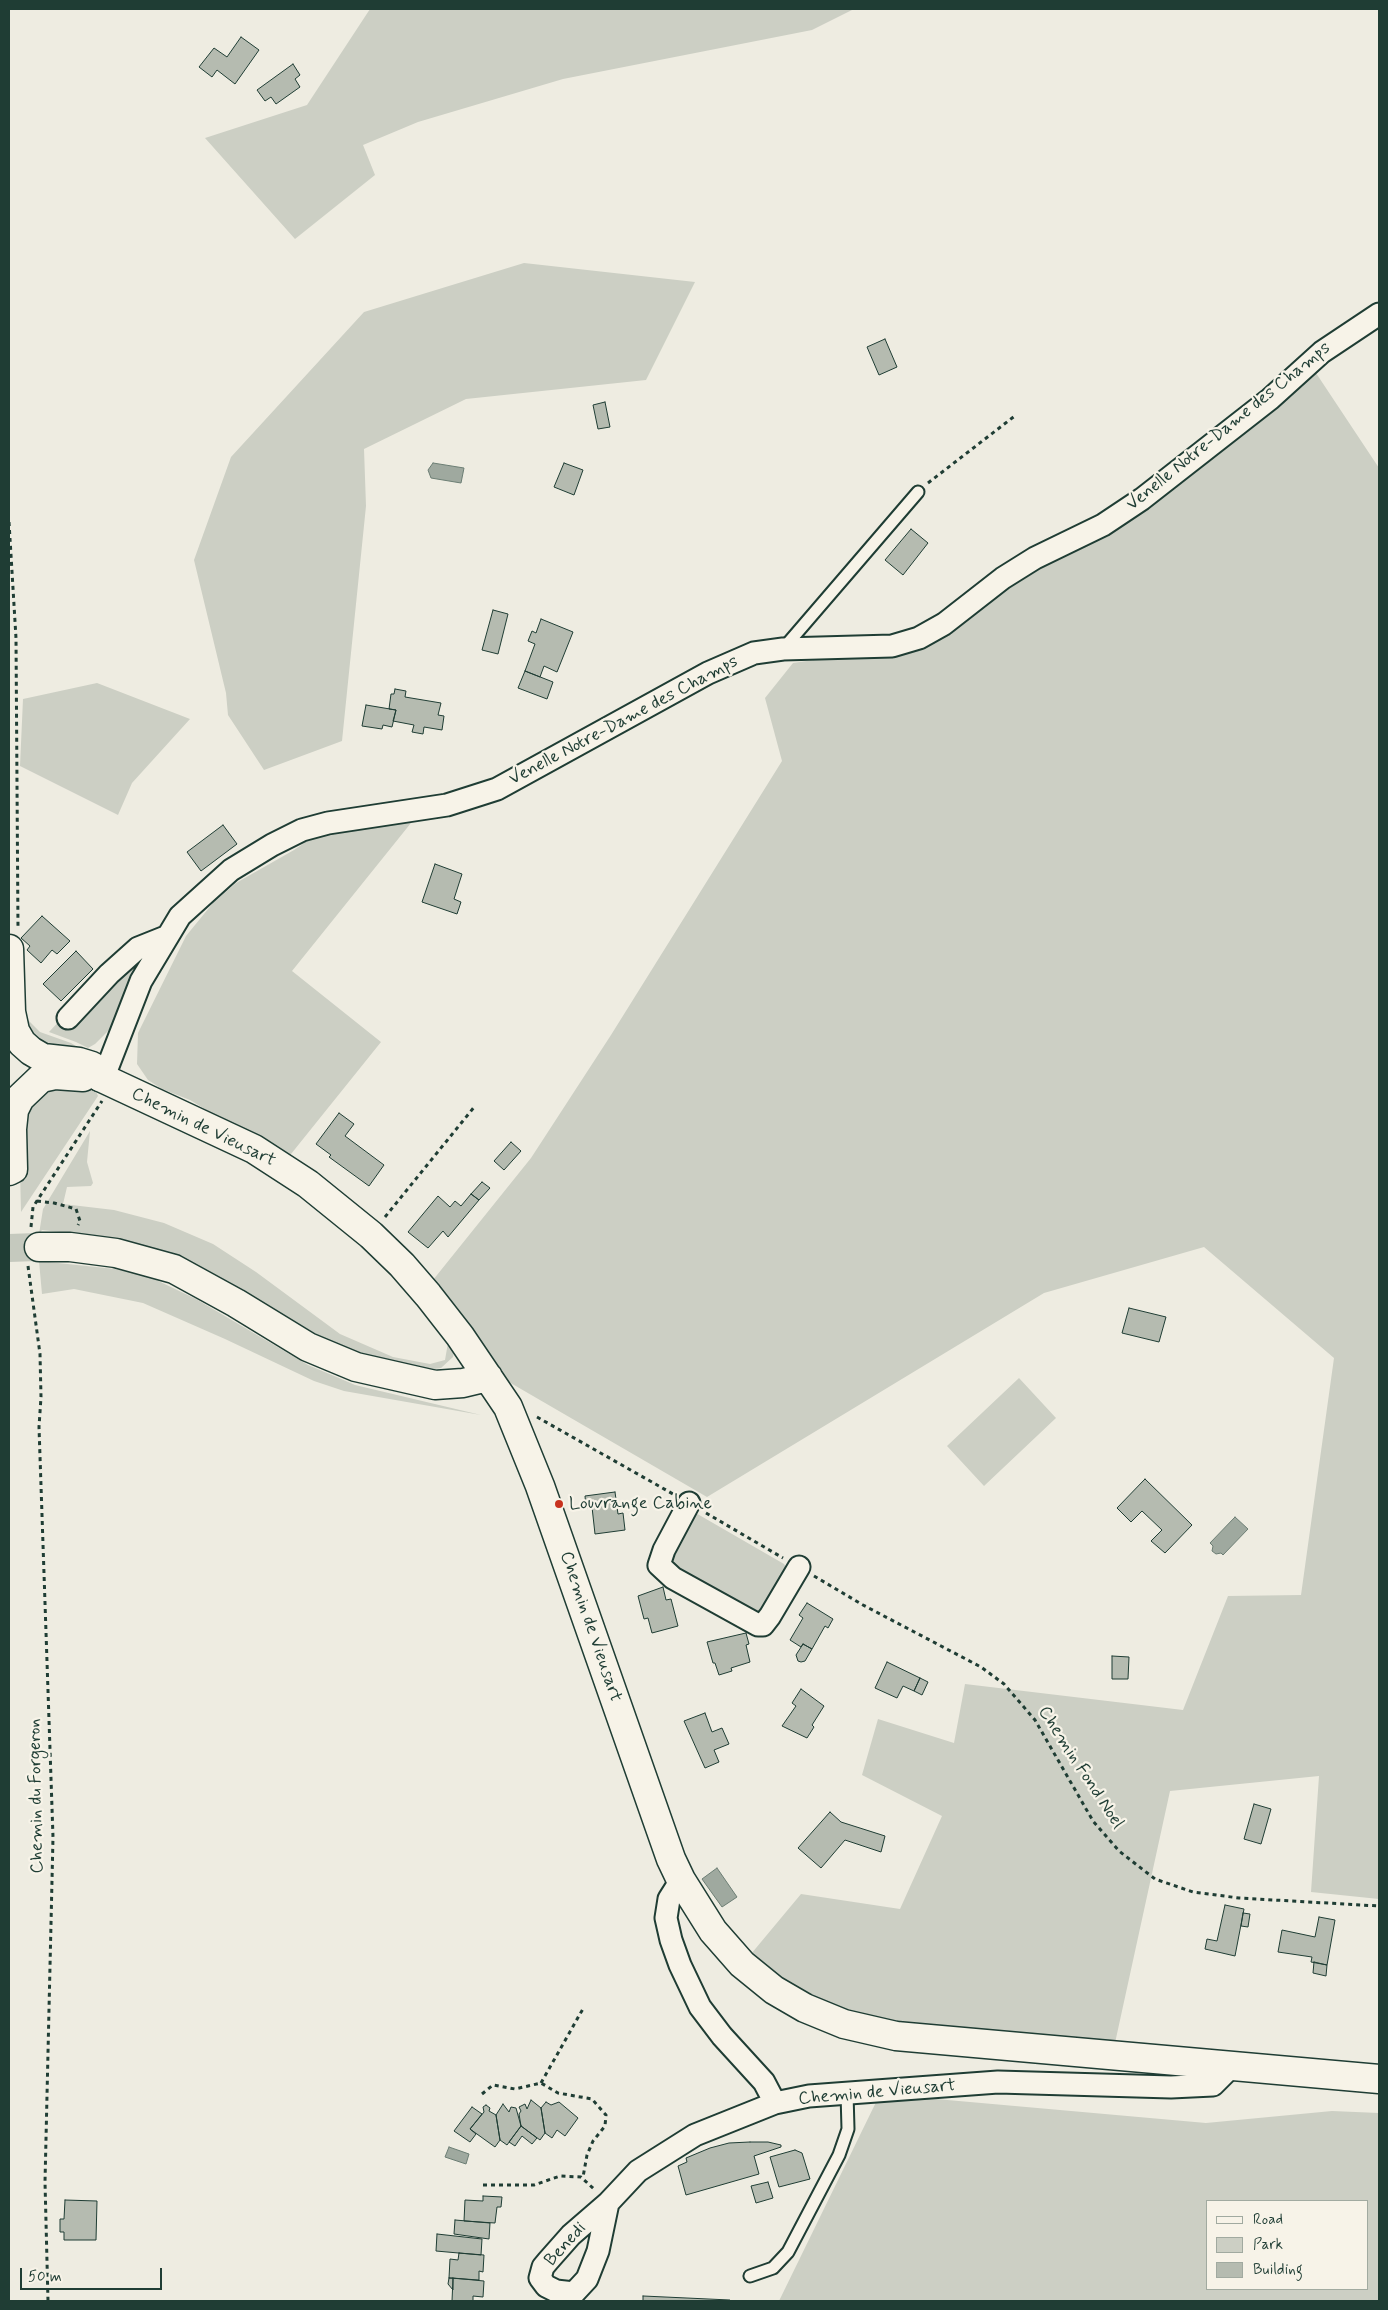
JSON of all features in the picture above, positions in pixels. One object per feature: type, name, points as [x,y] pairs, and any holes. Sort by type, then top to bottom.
[{"type":"main road","points":[[13,943],[11,1012],[15,1031],[22,1043],[31,1051],[44,1058],[79,1062],[92,1066],[105,1080]]},
{"type":"main road","points":[[9,1171],[13,1169],[12,1129],[14,1110],[29,1088],[42,1078],[55,1076],[105,1080]]},
{"type":"main road","name":"Chemin de Vieusart","points":[[105,1080],[254,1149],[308,1184],[371,1235],[428,1295],[508,1407],[540,1486],[662,1834],[681,1880],[713,1931],[742,1964],[774,1990],[805,2008],[844,2024],[896,2036],[1379,2079]]},
{"type":"main road","points":[[39,1247],[70,1247],[116,1253],[174,1269],[236,1303],[308,1347],[356,1367],[435,1385],[463,1383],[488,1377]]},
{"type":"street","name":"Venelle Notre-Dame des Champs","points":[[105,1080],[141,981],[180,916],[231,870],[272,845],[302,830],[328,823],[447,805],[497,788],[708,673],[754,653],[783,649],[892,646],[919,638],[944,624],[1003,578],[1034,558],[1103,525],[1142,498],[1270,399],[1322,352],[1379,314]]},
{"type":"street","points":[[68,1018],[109,974],[138,948],[168,936]]},
{"type":"street","points":[[688,1503],[664,1550],[659,1565],[673,1578],[758,1625],[763,1625],[799,1567]]},
{"type":"street","name":"Chemin de Vieusart","points":[[681,1880],[668,1899],[666,1918],[680,1965],[700,2007],[722,2036],[764,2082],[775,2103],[810,2096],[998,2082],[1171,2087],[1213,2085],[1231,2067]]},
{"type":"street","points":[[608,2203],[638,2171],[695,2135],[775,2103]]},
{"type":"lane","points":[[783,649],[918,492]]},
{"type":"lane","points":[[750,2276],[773,2268],[788,2252],[839,2155],[848,2129],[847,2093]]},
{"type":"path","points":[[918,492],[1016,415]]},
{"type":"path","points":[[9,522],[16,638],[13,943]]},
{"type":"path","points":[[49,1181],[105,1080]]},
{"type":"path","points":[[371,1235],[475,1106]]},
{"type":"path","points":[[37,1201],[76,1209],[80,1221],[70,1247]]},
{"type":"path","name":"Chemin du Forgeron","points":[[32,1290],[40,1354],[41,1397],[39,1437],[53,1837],[45,2182],[48,2301]]},
{"type":"path","name":"Chemin Fond Noel","points":[[863,1605],[981,1667],[1004,1684],[1035,1720],[1093,1821],[1119,1851],[1155,1879],[1193,1892],[1239,1898],[1379,1906]]},
{"type":"path","points":[[541,2084],[584,2007]]},
{"type":"path","points":[[482,2094],[493,2085],[515,2089],[541,2084],[558,2093],[592,2099],[606,2114],[605,2126],[593,2141],[587,2155],[583,2177]]},
{"type":"path","points":[[483,2185],[534,2185],[560,2176],[583,2177],[608,2203]]},
{"type":"green space","points":[[370,9],[854,9],[812,30],[563,79],[418,122],[363,145],[375,175],[295,239],[205,138],[307,105]]},
{"type":"green space","points":[[524,263],[695,282],[646,380],[466,399],[364,449],[366,506],[342,741],[264,770],[228,715],[226,693],[194,560],[231,457],[364,312]]},
{"type":"green space","points":[[1314,370],[1379,468],[1379,1899],[1311,1892],[1319,1776],[1170,1791],[1115,2043],[850,2018],[779,1981],[751,1954],[801,1894],[900,1909],[942,1816],[862,1775],[878,1719],[954,1743],[965,1684],[1183,1710],[1228,1596],[1301,1595],[1334,1358],[1204,1247],[1044,1293],[707,1497],[502,1378],[429,1285],[531,1158],[611,1035],[782,761],[765,698],[793,663],[909,646]]},
{"type":"green space","points":[[97,683],[190,719],[132,783],[118,815],[20,766],[23,699]]},
{"type":"green space","points":[[415,818],[292,971],[381,1042],[287,1159],[190,1100],[162,1089],[148,1080],[137,1064],[138,1033],[186,936],[213,903],[236,883],[294,850],[323,830]]},
{"type":"green space","points":[[135,965],[136,968],[110,1029],[95,1044],[88,1048],[49,1032],[62,1018]]},
{"type":"green space","points":[[24,1016],[40,1032],[71,1043],[81,1049],[63,1053],[30,1039]]},
{"type":"green space","points":[[44,1086],[94,1087],[98,1096],[21,1212],[19,1128],[21,1116]]},
{"type":"green space","points":[[90,1131],[87,1162],[93,1183],[91,1186],[67,1187],[63,1204],[114,1210],[164,1223],[213,1244],[256,1272],[340,1334],[393,1357],[430,1364],[445,1360],[449,1337],[454,1352],[453,1357],[441,1368],[422,1371],[422,1367],[370,1357],[318,1335],[215,1275],[167,1252],[122,1239],[42,1230],[39,1234],[43,1209]]},
{"type":"green space","points":[[39,1261],[115,1269],[150,1277],[196,1299],[308,1365],[355,1385],[481,1415],[344,1391],[314,1381],[143,1303],[74,1289],[42,1294]]},
{"type":"green space","points":[[1019,1378],[1056,1418],[984,1486],[947,1446]]},
{"type":"green space","points":[[694,1512],[784,1564],[787,1569],[762,1617],[668,1565]]},
{"type":"green space","points":[[880,2094],[1206,2123],[1332,2111],[1379,2113],[1379,2301],[779,2301]]},
{"type":"shaded area","points":[[433,463],[464,468],[461,483],[431,478],[428,470]]},
{"type":"shaded area","points":[[1235,1517],[1248,1529],[1223,1555],[1221,1553],[1216,1554],[1212,1551],[1213,1546],[1210,1543]]},
{"type":"shaded area","points":[[717,1868],[737,1897],[722,1907],[702,1879]]},
{"type":"shaded area","points":[[449,2147],[469,2154],[466,2164],[445,2157]]},
{"type":"building","points":[[241,37],[259,50],[235,84],[217,70],[212,77],[199,67],[214,48],[227,57]]},
{"type":"building","points":[[293,64],[300,75],[295,79],[300,87],[276,104],[271,97],[265,101],[257,90]]},
{"type":"building","points":[[885,339],[897,367],[879,375],[867,347]]},
{"type":"building","points":[[605,402],[610,427],[598,429],[593,405]]},
{"type":"building","points":[[564,463],[583,470],[574,495],[554,487]]},
{"type":"building","points":[[911,529],[928,543],[903,575],[885,560]]},
{"type":"building","points":[[493,610],[508,614],[498,654],[482,650]]},
{"type":"building","points":[[541,619],[573,632],[557,672],[544,666],[540,677],[525,671],[535,644],[528,641],[532,631],[536,633]]},
{"type":"building","points":[[525,671],[553,682],[547,699],[518,688]]},
{"type":"building","points":[[395,689],[406,691],[405,697],[441,703],[438,715],[444,716],[442,730],[424,727],[423,734],[412,732],[414,725],[393,721],[396,710],[389,709],[391,694],[394,694]]},
{"type":"building","points":[[366,705],[396,710],[392,727],[383,725],[382,729],[362,726]]},
{"type":"building","points":[[223,825],[237,844],[201,871],[187,852]]},
{"type":"building","points":[[435,864],[462,874],[454,899],[461,902],[457,914],[422,902]]},
{"type":"building","points":[[42,916],[70,941],[57,954],[52,950],[41,963],[27,950],[30,946],[21,938]]},
{"type":"building","points":[[76,951],[93,969],[61,1001],[43,984]]},
{"type":"building","points":[[339,1113],[354,1124],[345,1136],[384,1165],[369,1186],[329,1157],[331,1155],[316,1144]]},
{"type":"building","points":[[511,1142],[521,1151],[504,1170],[494,1161]]},
{"type":"building","points":[[482,1182],[490,1188],[479,1200],[471,1194]]},
{"type":"building","points":[[471,1194],[479,1200],[448,1237],[443,1231],[428,1248],[408,1232],[438,1196],[450,1207],[455,1201],[461,1206]]},
{"type":"building","points":[[1129,1308],[1166,1317],[1159,1342],[1122,1333]]},
{"type":"building","points":[[1145,1479],[1192,1525],[1165,1553],[1151,1541],[1162,1530],[1142,1511],[1131,1522],[1117,1508]]},
{"type":"building","points":[[615,1492],[618,1514],[623,1513],[625,1530],[595,1534],[592,1507],[586,1508],[585,1496]]},
{"type":"building","points":[[663,1587],[666,1600],[671,1599],[678,1626],[652,1633],[648,1618],[644,1619],[638,1596]]},
{"type":"building","points":[[807,1603],[833,1619],[828,1628],[825,1626],[812,1649],[803,1644],[801,1647],[790,1640],[803,1618],[799,1615]]},
{"type":"building","points":[[746,1633],[749,1644],[746,1645],[750,1662],[731,1668],[732,1671],[719,1675],[715,1663],[713,1663],[707,1642]]},
{"type":"building","points":[[803,1644],[812,1649],[805,1661],[801,1662],[798,1661],[796,1655]]},
{"type":"building","points":[[1112,1656],[1129,1657],[1128,1679],[1112,1679]]},
{"type":"building","points":[[887,1662],[920,1678],[914,1691],[903,1686],[897,1698],[875,1688]]},
{"type":"building","points":[[920,1678],[928,1682],[922,1695],[914,1691]]},
{"type":"building","points":[[801,1689],[824,1706],[812,1725],[814,1727],[807,1738],[782,1726],[796,1706],[792,1703]]},
{"type":"building","points":[[705,1713],[712,1732],[722,1728],[729,1744],[714,1750],[719,1762],[705,1768],[684,1721]]},
{"type":"building","points":[[1254,1804],[1271,1809],[1261,1844],[1244,1839]]},
{"type":"building","points":[[830,1812],[841,1822],[885,1836],[881,1852],[845,1840],[821,1868],[798,1848]]},
{"type":"building","points":[[1225,1905],[1244,1909],[1235,1956],[1205,1949],[1207,1939],[1217,1941]]},
{"type":"building","points":[[1243,1913],[1250,1914],[1248,1927],[1241,1926]]},
{"type":"building","points":[[1319,1917],[1335,1920],[1327,1965],[1311,1962],[1312,1957],[1278,1952],[1282,1930],[1315,1937]]},
{"type":"building","points":[[1314,1962],[1327,1965],[1326,1976],[1313,1973]]},
{"type":"building","points":[[531,2100],[541,2108],[545,2133],[540,2140],[521,2126],[519,2114],[521,2111],[519,2107],[525,2104],[527,2109]]},
{"type":"building","points":[[546,2102],[551,2105],[559,2102],[578,2118],[565,2136],[557,2130],[552,2138],[545,2133],[541,2108]]},
{"type":"building","points":[[503,2104],[509,2112],[511,2107],[516,2108],[521,2126],[507,2145],[500,2140],[496,2115]]},
{"type":"building","points":[[486,2105],[490,2108],[489,2111],[496,2115],[500,2140],[495,2147],[470,2129],[484,2112],[483,2107]]},
{"type":"building","points":[[472,2107],[482,2114],[470,2129],[476,2134],[470,2142],[454,2131]]},
{"type":"building","points":[[521,2126],[537,2138],[532,2144],[522,2136],[515,2146],[509,2142]]},
{"type":"building","points":[[768,2142],[781,2145],[781,2147],[754,2156],[759,2174],[686,2195],[678,2166],[687,2162],[686,2158],[710,2148],[729,2143]]},
{"type":"building","points":[[795,2150],[802,2153],[810,2179],[779,2187],[770,2157]]},
{"type":"building","points":[[768,2182],[773,2198],[756,2203],[751,2186]]},
{"type":"building","points":[[483,2196],[502,2197],[501,2207],[497,2207],[495,2223],[464,2221],[465,2200],[483,2201]]},
{"type":"building","points":[[65,2200],[97,2201],[96,2240],[64,2240],[64,2232],[60,2232],[60,2219],[64,2219]]},
{"type":"building","points":[[455,2220],[490,2223],[489,2239],[454,2234]]},
{"type":"building","points":[[437,2234],[482,2239],[481,2255],[436,2251]]},
{"type":"building","points":[[459,2253],[484,2255],[483,2272],[479,2271],[479,2280],[449,2278],[450,2259],[458,2260]]},
{"type":"building","points":[[449,2278],[453,2278],[453,2290],[448,2284]]},
{"type":"building","points":[[453,2278],[484,2281],[483,2297],[473,2296],[473,2301],[452,2301]]},
{"type":"building","points":[[643,2296],[730,2300],[730,2301],[643,2301]]},
{"type":"tunnel","points":[[9,1248],[39,1247]]},
{"type":"place","name":"Louvrange Cabine","points":[[559,1504]]}]
